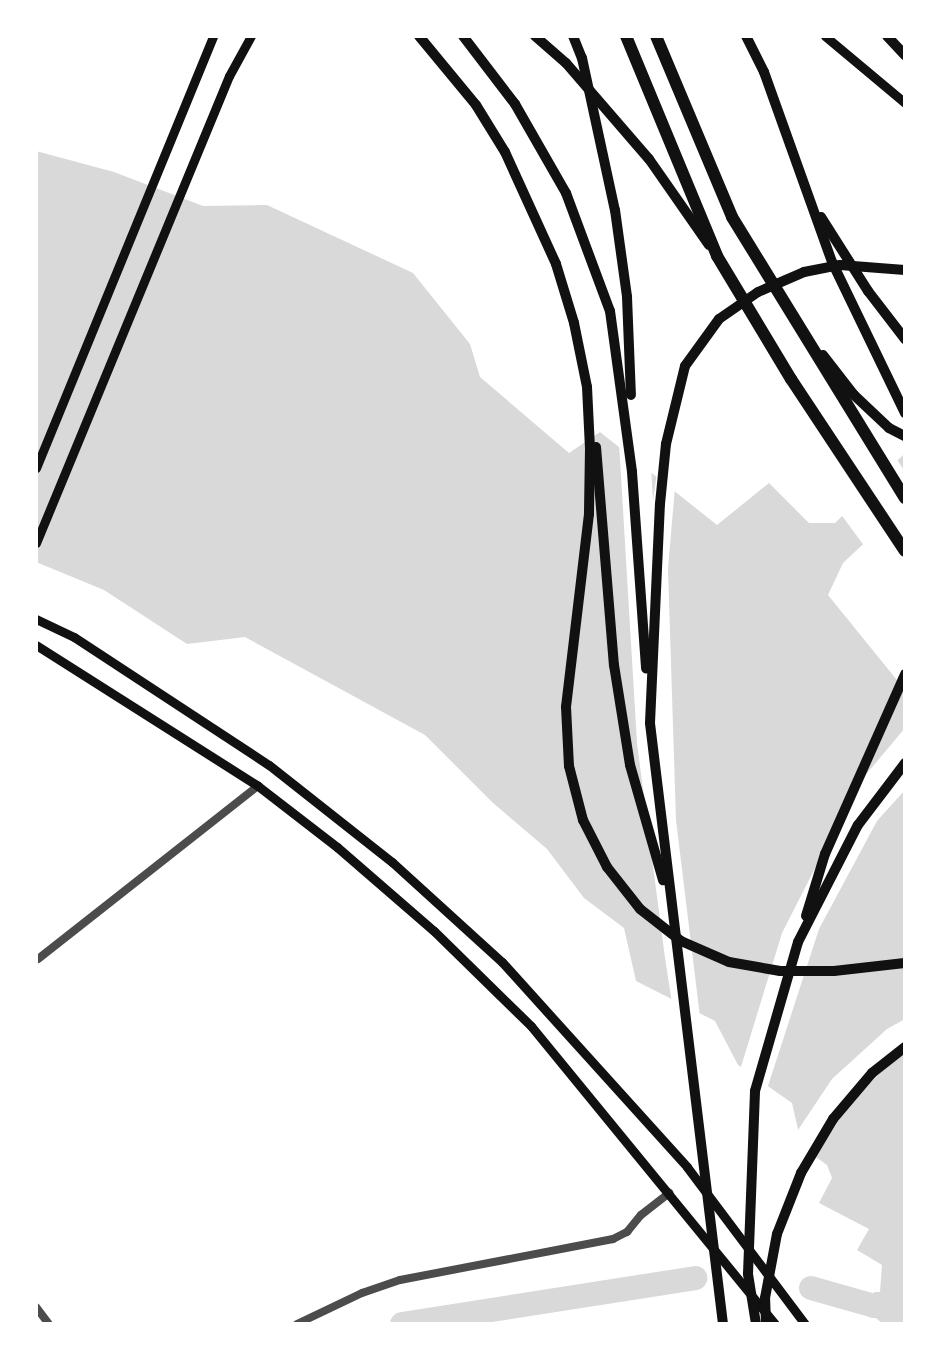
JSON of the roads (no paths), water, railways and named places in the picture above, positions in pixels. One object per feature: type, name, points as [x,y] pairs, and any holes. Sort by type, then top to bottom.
[{"type":"highway","points":[[419,36],[476,105],[531,203],[556,264],[586,387],[599,471],[614,665],[626,743],[671,909]]},
{"type":"highway","points":[[463,36],[515,104],[566,193],[591,252],[610,311],[623,388],[634,499],[650,723],[723,1324]]},
{"type":"highway","points":[[535,36],[566,63],[649,159],[717,256],[791,379],[905,551]]},
{"type":"highway","points":[[573,36],[582,58],[605,156],[627,297],[634,499]]},
{"type":"highway","points":[[626,36],[717,256]]},
{"type":"highway","points":[[656,36],[732,217],[905,498]]},
{"type":"highway","points":[[746,36],[764,72],[832,262],[905,413]]},
{"type":"highway","points":[[886,36],[905,55]]},
{"type":"highway","points":[[799,175],[831,235],[905,339]]},
{"type":"highway","points":[[650,723],[660,504],[666,444],[685,366],[719,319],[758,292],[804,272],[840,265],[905,270]]},
{"type":"highway","points":[[794,318],[854,395],[889,428],[905,436]]},
{"type":"highway","points":[[586,387],[589,514],[566,707],[569,766],[583,820],[607,867],[640,909],[681,941],[729,962],[780,971],[834,971],[905,963]]},
{"type":"highway","points":[[756,1324],[748,1274],[755,1091],[825,854],[905,674]]},
{"type":"highway","points":[[798,942],[858,825],[905,763]]},
{"type":"highway","points":[[766,1324],[765,1298],[777,1234],[801,1173],[833,1119],[872,1072],[905,1047]]},
{"type":"main road","points":[[36,468],[213,36]]},
{"type":"main road","points":[[36,543],[229,76],[251,36]]},
{"type":"main road","points":[[825,36],[905,103]]},
{"type":"main road","points":[[36,620],[83,642],[260,758],[392,862],[502,962],[591,1056],[687,1167],[805,1324]]},
{"type":"main road","points":[[36,645],[258,786],[374,878],[486,980],[531,1026],[775,1324]]},
{"type":"street","points":[[37,958],[258,786]]},
{"type":"street","points":[[297,1324],[362,1293],[400,1280],[613,1239],[627,1232],[641,1215],[669,1193]]},
{"type":"street","points":[[36,1307],[49,1324]]},
{"type":"waterway","points":[[402,1324],[695,1278]]},
{"type":"waterway","points":[[811,1288],[874,1306],[905,1305]]}]
